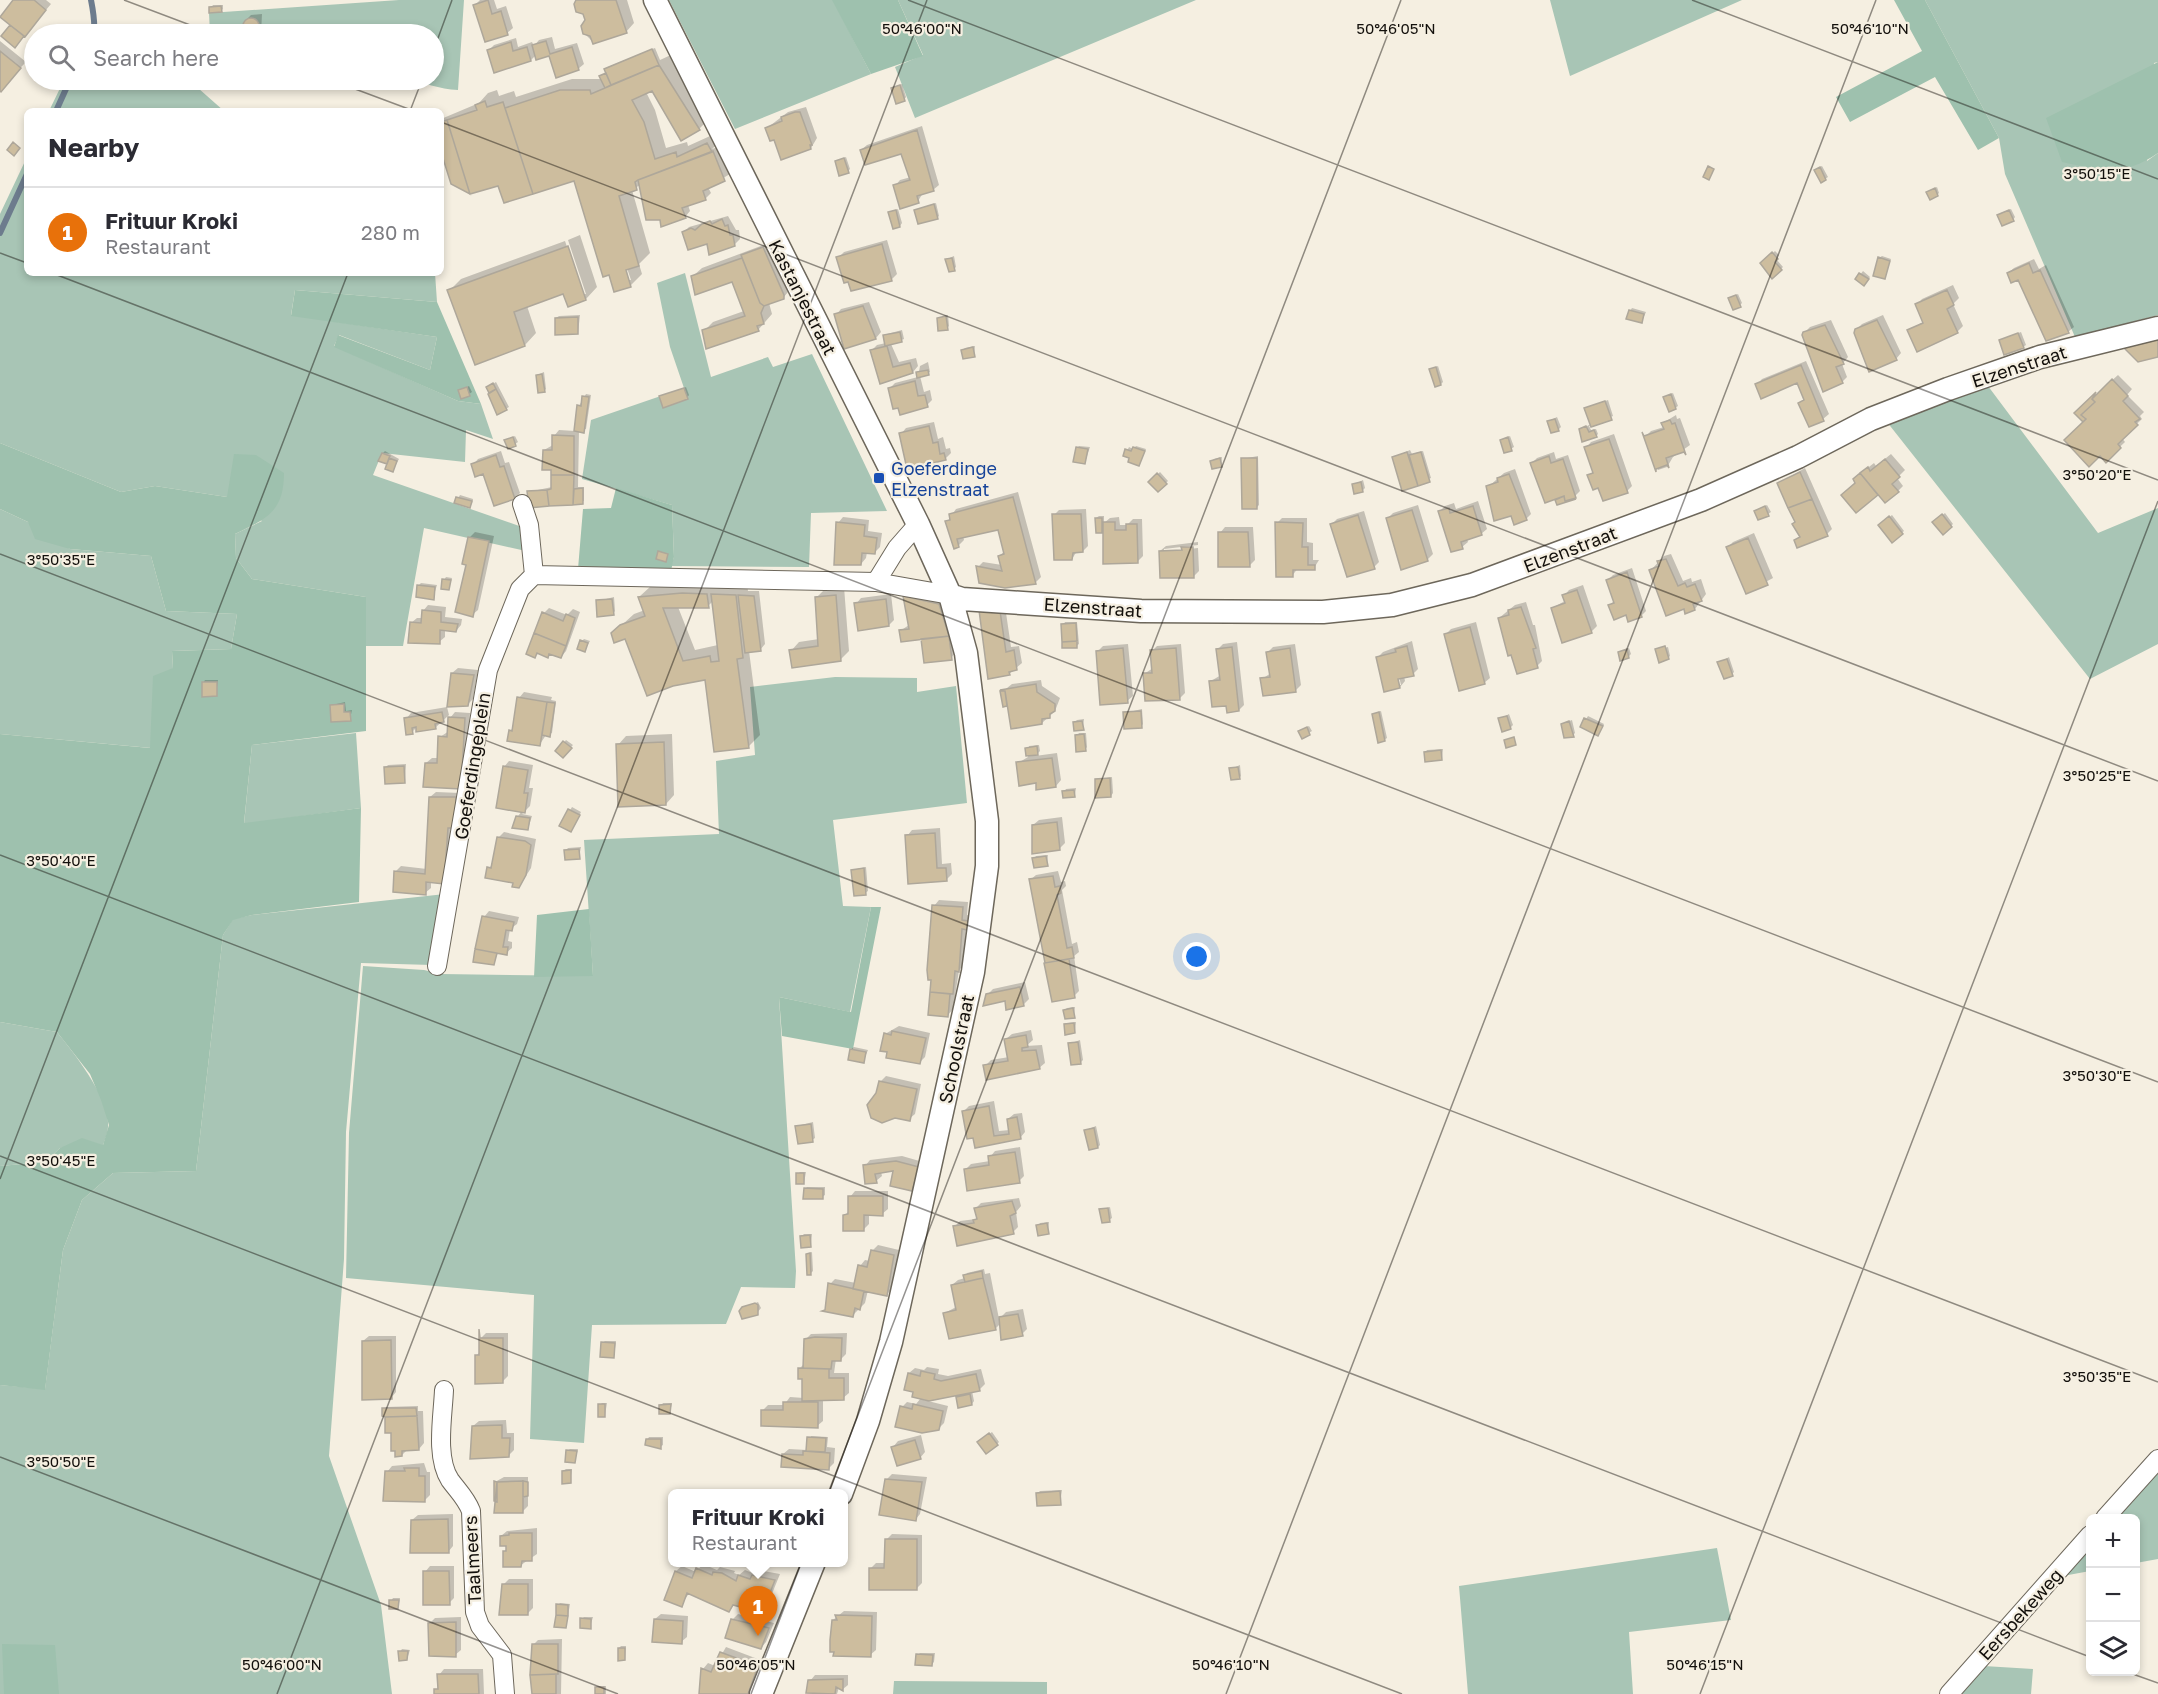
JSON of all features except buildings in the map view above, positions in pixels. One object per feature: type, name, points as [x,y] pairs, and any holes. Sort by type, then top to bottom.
[{"type":"street","name":"Kastanjestraat","points":[[655,0],[918,524],[950,595]]},
{"type":"street","name":"Elzenstraat","points":[[950,595],[962,598],[1141,611],[1323,612],[1392,605],[1472,585],[1701,500],[1798,457],[1871,419],[1958,386],[2040,357],[2158,328]]},
{"type":"street","points":[[522,504],[529,525],[534,575],[876,582],[950,595]]},
{"type":"street","points":[[876,582],[897,548],[918,524]]},
{"type":"street","name":"Goeferdingeplein","points":[[437,966],[489,670],[520,590],[534,575]]},
{"type":"street","name":"Schoolstraat","points":[[843,1489],[868,1422],[891,1342],[970,984],[982,919],[987,866],[987,821],[966,652],[950,595]]},
{"type":"street","name":"Taalmeers","points":[[444,1390],[442,1454],[449,1478],[465,1496],[471,1511],[475,1612],[480,1626],[502,1656],[505,1694]]},
{"type":"street","points":[[2109,1514],[2158,1459]]},
{"type":"street","name":"Eersbekeweg","points":[[1949,1694],[2086,1541]]},
{"type":"street","points":[[761,1694],[812,1567]]},
{"type":"green space","points":[[399,0],[464,0],[458,90],[444,89],[444,24],[210,24],[209,13]]},
{"type":"green space","points":[[669,0],[833,0],[871,74],[735,129]]},
{"type":"green space","points":[[832,0],[898,0],[923,56],[871,74]]},
{"type":"green space","points":[[898,0],[1196,0],[915,118],[895,67],[923,55]]},
{"type":"green space","points":[[1550,0],[1742,0],[1570,76]]},
{"type":"green space","points":[[1894,0],[1925,0],[1999,138],[1978,150],[1935,77],[1850,122],[1836,97],[1922,51]]},
{"type":"green space","points":[[1925,0],[2158,0],[2158,62],[2154,63],[2147,161],[2158,153],[2158,315],[2075,337],[2005,174],[1999,138]]},
{"type":"green space","points":[[2158,62],[2158,153],[2146,161],[2122,169],[2100,169],[2062,162],[2046,118]]},
{"type":"green space","points":[[59,90],[200,90],[221,108],[50,108]]},
{"type":"green space","points":[[24,163],[24,276],[435,276],[437,302],[295,290],[291,315],[437,337],[430,370],[339,335],[334,346],[458,401],[481,404],[493,439],[466,430],[465,462],[382,453],[373,475],[522,527],[526,551],[424,528],[403,646],[366,646],[366,597],[252,579],[236,558],[235,534],[262,521],[227,497],[155,486],[121,492],[0,443],[0,214]]},
{"type":"green space","points":[[685,273],[711,377],[768,357],[773,367],[812,354],[887,511],[811,513],[809,567],[671,566],[674,557],[672,505],[582,479],[591,420],[684,388],[670,347],[657,283]]},
{"type":"green space","points":[[295,290],[437,302],[481,404],[458,401],[334,347],[338,335],[430,370],[437,337],[291,316]]},
{"type":"green space","points":[[1985,382],[2098,533],[2158,508],[2158,644],[2090,679],[1887,422]]},
{"type":"green space","points":[[0,443],[121,492],[155,486],[227,497],[234,454],[256,455],[284,473],[281,496],[272,512],[235,534],[236,558],[252,579],[366,597],[366,731],[252,745],[244,823],[361,808],[359,902],[252,915],[233,920],[223,935],[196,1171],[113,1173],[82,1200],[63,1250],[45,1390],[0,1385],[0,1166],[45,1162],[60,1148],[82,1138],[103,1145],[109,1125],[90,1074],[57,1032],[0,1022],[0,734],[150,748],[153,676],[173,668],[172,651],[231,649],[237,614],[166,611],[151,556],[70,549],[35,539],[28,522],[0,509]]},
{"type":"green space","points":[[616,488],[672,505],[674,557],[671,571],[578,569],[583,509],[611,508]]},
{"type":"green space","points":[[0,509],[28,522],[70,549],[151,556],[166,611],[237,614],[231,649],[172,651],[173,668],[151,748],[0,734]]},
{"type":"green space","points":[[835,677],[917,678],[917,692],[956,686],[967,803],[833,820],[843,906],[871,907],[850,1012],[779,997],[796,1271],[795,1288],[741,1287],[726,1324],[592,1325],[584,1443],[530,1439],[534,1295],[346,1278],[349,1133],[363,966],[424,970],[441,974],[593,976],[584,840],[719,834],[716,761],[755,755],[750,687]]},
{"type":"green space","points":[[356,733],[361,808],[244,824],[252,745]]},
{"type":"green space","points":[[445,894],[432,965],[361,963],[346,1132],[344,1259],[329,1456],[381,1605],[392,1694],[0,1694],[0,1385],[45,1389],[63,1250],[82,1200],[113,1173],[196,1171],[223,935],[233,919],[252,915]]},
{"type":"green space","points":[[871,907],[881,907],[853,1049],[782,1036],[779,997],[851,1012]]},
{"type":"green space","points":[[589,909],[593,976],[534,977],[537,915]]},
{"type":"green space","points":[[0,1022],[57,1032],[90,1076],[104,1103],[108,1127],[103,1145],[60,1148],[45,1162],[0,1166]]},
{"type":"green space","points":[[2158,1469],[2158,1559],[2140,1562],[2140,1514],[2118,1514]]},
{"type":"green space","points":[[1717,1548],[1731,1620],[1629,1632],[1633,1694],[1468,1694],[1459,1586]]},
{"type":"green space","points":[[2086,1550],[2086,1572],[2063,1576]]},
{"type":"green space","points":[[2,1644],[55,1645],[59,1694],[4,1694]]},
{"type":"green space","points":[[1984,1666],[2033,1669],[2031,1694],[1959,1694]]},
{"type":"green space","points":[[894,1681],[1047,1682],[1047,1694],[893,1694]]},
{"type":"waterway","points":[[91,0],[94,24]]},
{"type":"waterway","points":[[57,108],[65,90]]},
{"type":"waterway","points":[[0,233],[24,181]]},
{"type":"place","name":"Goeferdinge Elzenstraat","points":[[879,478]]},
{"type":"place","name":"Frituur Kroki","points":[[758,1636]]}]
